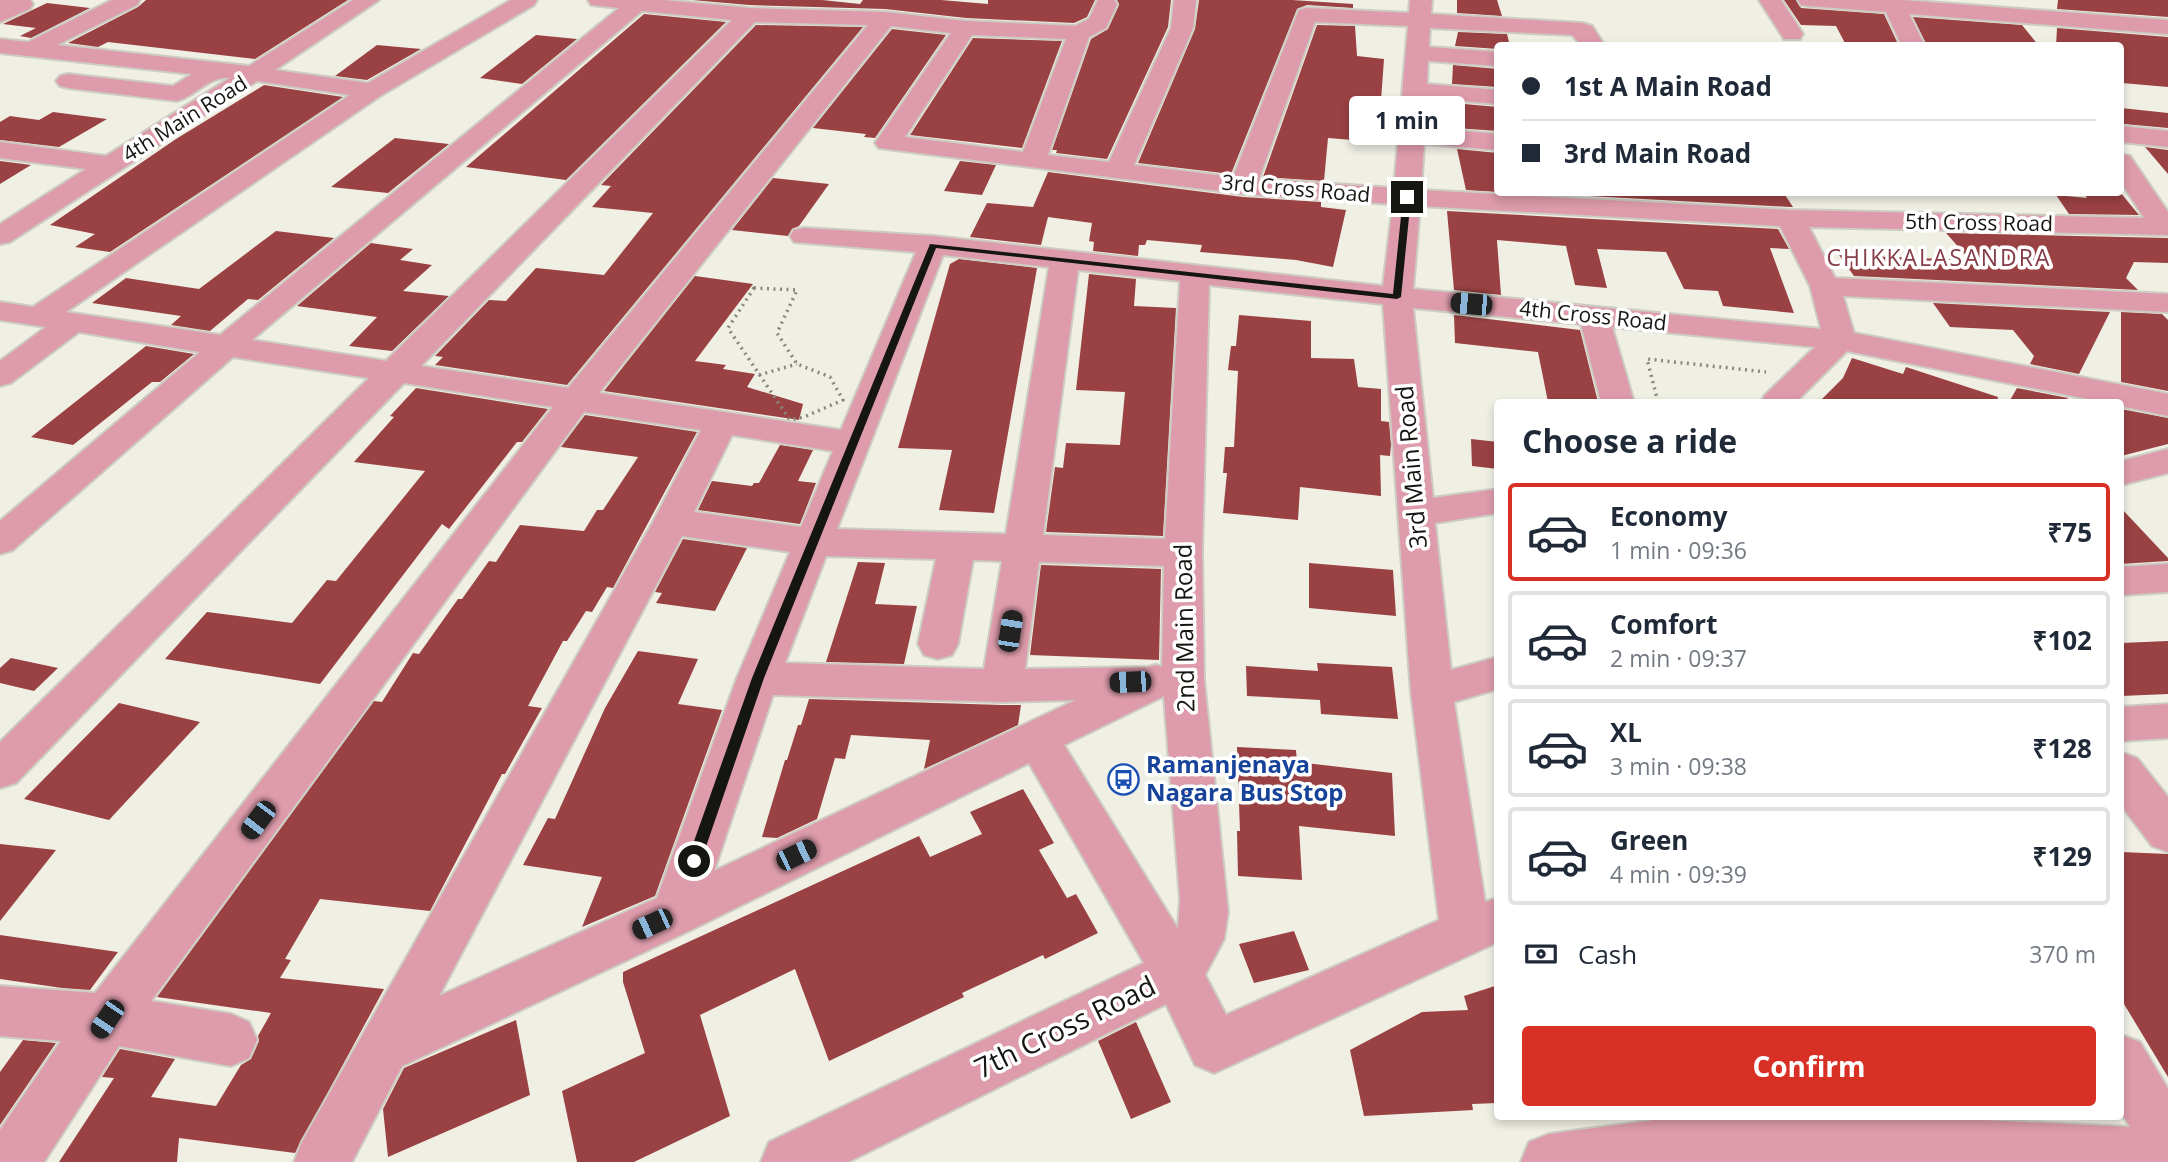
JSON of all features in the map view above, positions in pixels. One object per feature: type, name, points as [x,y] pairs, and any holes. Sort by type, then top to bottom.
[{"type":"street","points":[[32,50],[129,0]]},
{"type":"street","name":"4th Main Road","points":[[0,236],[368,0]]},
{"type":"street","points":[[38,317],[372,91],[526,0]]},
{"type":"street","points":[[601,0],[636,4],[676,3],[825,16],[958,20],[1079,33],[1098,23],[1106,4]]},
{"type":"street","points":[[825,16],[844,0]]},
{"type":"street","points":[[1118,172],[1182,28],[1185,0]]},
{"type":"street","points":[[1770,0],[1792,34]]},
{"type":"street","points":[[1809,0],[2016,7],[2160,26]]},
{"type":"street","points":[[2128,0],[2160,26],[2168,42]]},
{"type":"street","points":[[0,1],[26,2]]},
{"type":"street","points":[[0,15],[26,2]]},
{"type":"street","points":[[1892,2],[1912,42]]},
{"type":"street","points":[[0,541],[228,345],[636,4]]},
{"type":"street","points":[[1243,186],[1308,7],[1420,24],[1526,17],[1584,31],[1591,42]]},
{"type":"street","points":[[2016,7],[2036,35]]},
{"type":"street","points":[[0,769],[397,371],[742,9]]},
{"type":"street","points":[[1033,29],[1045,10]]},
{"type":"street","points":[[10,1162],[107,1019],[576,400],[885,19]]},
{"type":"street","name":"3rd Cross Road","points":[[958,20],[888,143],[1243,186],[1790,218]]},
{"type":"street","points":[[1420,24],[1494,57]]},
{"type":"street","name":"3rd Main Road","points":[[1420,24],[1397,297],[1433,692],[1482,926]]},
{"type":"street","points":[[1033,161],[1079,33]]},
{"type":"street","points":[[0,46],[214,69],[372,91]]},
{"type":"street","points":[[68,82],[177,94],[214,69]]},
{"type":"street","points":[[1415,90],[1494,97]]},
{"type":"street","points":[[2124,134],[2168,139]]},
{"type":"street","points":[[1412,135],[1494,142]]},
{"type":"street","points":[[0,150],[112,165]]},
{"type":"street","points":[[2124,166],[2166,227]]},
{"type":"street","points":[[1986,196],[1999,223]]},
{"type":"street","points":[[1780,399],[1840,340],[1825,286],[1790,218]]},
{"type":"street","name":"5th Cross Road","points":[[1790,218],[2166,227]]},
{"type":"street","name":"4th Cross Road","points":[[804,236],[933,246],[1397,297],[1840,340],[1995,388],[2107,399]]},
{"type":"street","points":[[676,913],[758,678],[933,246]]},
{"type":"street","points":[[1002,686],[1065,260]]},
{"type":"street","name":"2nd Main Road","points":[[1177,973],[1201,939],[1205,924],[1169,681],[1183,553],[1195,274]]},
{"type":"street","points":[[1825,286],[2168,303]]},
{"type":"street","points":[[0,311],[855,443]]},
{"type":"street","points":[[1594,316],[1616,399]]},
{"type":"street","points":[[0,376],[73,322]]},
{"type":"street","name":"4th Cross Road","points":[[2124,401],[2168,405]]},
{"type":"street","points":[[322,1162],[671,522],[722,422]]},
{"type":"street","points":[[2124,472],[2168,461]]},
{"type":"street","points":[[1416,513],[1494,503]]},
{"type":"street","points":[[671,522],[814,542],[1183,553]]},
{"type":"street","points":[[938,644],[957,546]]},
{"type":"street","points":[[2124,581],[2168,578]]},
{"type":"street","points":[[1433,692],[1494,674]]},
{"type":"street","points":[[758,678],[1002,686],[1169,681]]},
{"type":"street","points":[[384,1048],[676,913],[1037,738],[1169,681]]},
{"type":"street","points":[[2124,724],[2168,722]]},
{"type":"street","points":[[1037,738],[1177,973]]},
{"type":"street","points":[[2124,775],[2168,832]]},
{"type":"street","name":"7th Cross Road","points":[[789,1162],[1177,973],[1214,1047],[1482,926]]},
{"type":"street","points":[[0,1011],[107,1019],[231,1040]]},
{"type":"street","points":[[2124,1065],[2168,1141]]},
{"type":"street","points":[[1549,1162],[1672,1131],[1892,1130],[2168,1157]]},
{"type":"path","points":[[797,365],[777,333],[797,290],[754,288],[728,328],[759,375],[797,365],[830,377],[843,400],[831,406]]},
{"type":"path","points":[[1657,399],[1647,359],[1767,372]]},
{"type":"building","points":[[146,0],[348,0],[255,59],[108,42],[98,47],[68,43],[138,7]]},
{"type":"building","points":[[692,0],[822,0],[860,4],[863,0],[941,0],[988,4],[988,0],[1095,0],[1087,17],[1074,23],[966,18],[885,9],[749,5]]},
{"type":"building","points":[[1117,0],[1171,0],[1168,27],[1107,159],[1056,153],[1057,150],[1052,150],[1091,39],[1108,29],[1119,5]]},
{"type":"building","points":[[1199,0],[1292,0],[1353,4],[1353,8],[1307,5],[1297,9],[1231,174],[1138,163],[1195,29]]},
{"type":"building","points":[[1457,0],[1497,0],[1502,16],[1457,13]]},
{"type":"building","points":[[1784,0],[1796,0],[1801,8],[1884,14],[1897,42],[1844,42],[1836,26],[1801,25]]},
{"type":"building","points":[[2058,0],[2168,0],[2168,17],[2057,9]]},
{"type":"building","points":[[47,3],[90,8],[31,38],[20,36],[36,28],[3,24]]},
{"type":"building","points":[[644,14],[726,22],[566,180],[466,167]]},
{"type":"building","points":[[1913,17],[2022,25],[2036,42],[1925,42]]},
{"type":"building","points":[[756,25],[863,27],[567,385],[435,365],[443,357],[435,356],[489,300],[506,301],[536,268],[604,275],[653,213],[592,207],[611,186],[601,185]]},
{"type":"building","points":[[1317,25],[1355,26],[1357,56],[1384,59],[1378,142],[1328,138],[1324,181],[1263,177]]},
{"type":"building","points":[[2057,28],[2168,37],[2168,87],[2124,83],[2124,42],[2056,42]]},
{"type":"building","points":[[892,29],[946,35],[875,138],[864,137],[866,134],[813,128]]},
{"type":"building","points":[[1458,32],[1507,34],[1509,42],[1494,42],[1494,49],[1455,46]]},
{"type":"building","points":[[536,35],[577,39],[522,84],[480,78]]},
{"type":"building","points":[[973,38],[1062,41],[1022,148],[910,135]]},
{"type":"building","points":[[377,45],[421,49],[367,80],[335,76]]},
{"type":"building","points":[[1453,65],[1494,69],[1494,87],[1452,84]]},
{"type":"building","points":[[264,85],[343,97],[110,252],[75,247],[95,234],[50,225],[176,139]]},
{"type":"building","points":[[1453,103],[1494,107],[1494,131],[1455,128]]},
{"type":"building","points":[[2124,108],[2168,113],[2168,128],[2124,124]]},
{"type":"building","points":[[53,112],[107,119],[59,147],[0,140],[0,122],[10,116],[39,120]]},
{"type":"building","points":[[395,138],[449,144],[388,193],[331,187]]},
{"type":"building","points":[[2145,147],[2168,150],[2168,174]]},
{"type":"building","points":[[1457,149],[1494,153],[1494,192],[1466,190]]},
{"type":"building","points":[[0,161],[31,165],[0,184]]},
{"type":"building","points":[[960,161],[996,165],[982,195],[944,191]]},
{"type":"building","points":[[1048,172],[1243,197],[1321,202],[1321,207],[1346,210],[1333,267],[1296,260],[1200,252],[1202,245],[1147,240],[1145,245],[1139,245],[1138,256],[1093,251],[1094,242],[1089,241],[1092,223],[1048,217],[1041,245],[970,237],[987,203],[1033,207]]},
{"type":"building","points":[[773,178],[829,184],[799,226],[792,229],[788,236],[732,230]]},
{"type":"building","points":[[1589,196],[1786,196],[1793,207]]},
{"type":"building","points":[[2057,196],[2087,198],[2086,196],[2123,196],[2139,215],[2069,214]]},
{"type":"building","points":[[1447,211],[1778,229],[1789,249],[1770,248],[1794,313],[1723,306],[1718,291],[1684,289],[1666,252],[1597,249],[1607,288],[1575,285],[1566,246],[1497,240],[1501,295],[1454,290]]},
{"type":"building","points":[[276,231],[334,238],[258,300],[248,299],[210,331],[171,325],[181,316],[92,303],[126,278],[199,289]]},
{"type":"building","points":[[1946,233],[2168,238],[2168,263],[2134,262],[2126,278],[2138,290],[1854,276],[1839,255],[1970,260]]},
{"type":"building","points":[[371,243],[413,249],[400,260],[432,265],[403,291],[449,296],[392,351],[349,346],[377,317],[297,306]]},
{"type":"building","points":[[959,259],[1037,268],[994,513],[939,510],[952,450],[898,448],[950,264]]},
{"type":"building","points":[[1089,274],[1136,279],[1134,306],[1176,308],[1163,536],[1046,532],[1055,467],[1063,468],[1066,443],[1120,445],[1125,392],[1076,390]]},
{"type":"building","points":[[695,276],[753,284],[695,361],[726,365],[723,369],[755,374],[747,387],[803,404],[799,420],[604,391]]},
{"type":"building","points":[[1933,303],[2110,312],[2079,374],[2030,364],[2034,356],[2013,330],[1950,327]]},
{"type":"building","points":[[2121,312],[2162,314],[2168,320],[2168,391],[2121,382]]},
{"type":"building","points":[[1239,315],[1311,321],[1311,358],[1354,359],[1358,387],[1381,389],[1381,421],[1389,422],[1391,445],[1390,456],[1380,455],[1381,496],[1300,487],[1298,520],[1223,513],[1227,473],[1223,473],[1225,447],[1234,447],[1238,371],[1228,370],[1231,346],[1236,346]]},
{"type":"building","points":[[1454,315],[1580,330],[1597,399],[1547,399],[1538,352],[1455,343]]},
{"type":"building","points":[[146,346],[194,354],[160,382],[152,382],[73,445],[31,437]]},
{"type":"building","points":[[1852,358],[1903,374],[1906,367],[1998,397],[1822,399],[1843,378]]},
{"type":"building","points":[[416,388],[548,409],[522,442],[517,442],[449,529],[442,524],[320,684],[165,659],[207,612],[292,623],[327,580],[336,581],[425,471],[354,462]]},
{"type":"building","points":[[2017,388],[2068,398],[2068,399],[2011,399]]},
{"type":"building","points":[[2124,410],[2168,418],[2168,444],[2124,455]]},
{"type":"building","points":[[585,415],[697,432],[613,588],[607,587],[592,612],[586,611],[567,641],[563,641],[528,706],[542,708],[505,774],[502,774],[430,911],[320,899],[285,959],[291,960],[280,978],[384,989],[295,1153],[179,1138],[177,1162],[59,1162],[114,1078],[102,1077],[120,1049],[175,1059],[151,1097],[216,1106],[241,1065],[251,1059],[259,1041],[258,1036],[271,1013],[157,997],[374,701],[382,702],[413,653],[419,654],[489,561],[496,562],[520,525],[584,531],[597,510],[603,510],[638,457],[561,447]]},
{"type":"building","points":[[1471,439],[1494,442],[1494,469],[1472,466]]},
{"type":"building","points":[[780,445],[813,450],[798,481],[816,483],[800,524],[698,510],[712,481],[752,486],[759,483]]},
{"type":"building","points":[[2124,511],[2168,558],[2168,561],[2124,564]]},
{"type":"building","points":[[683,539],[747,548],[715,611],[656,603],[662,593],[655,592]]},
{"type":"building","points":[[858,562],[885,563],[875,604],[917,606],[904,664],[826,662]]},
{"type":"building","points":[[1309,563],[1393,570],[1396,616],[1309,608]]},
{"type":"building","points":[[1041,565],[1161,569],[1159,660],[1030,655]]},
{"type":"building","points":[[2168,641],[2168,694],[2124,696],[2124,643]]},
{"type":"building","points":[[638,651],[698,659],[678,704],[722,710],[655,896],[582,927],[602,877],[523,865],[548,818],[555,819],[605,708]]},
{"type":"building","points":[[11,658],[58,668],[34,691],[0,683],[0,668]]},
{"type":"building","points":[[1317,663],[1392,667],[1398,719],[1321,714],[1320,700],[1247,696],[1246,666],[1318,671]]},
{"type":"building","points":[[809,699],[1021,705],[1018,725],[924,769],[930,740],[851,735],[845,759],[835,758],[817,819],[777,838],[762,837],[785,760]]},
{"type":"building","points":[[119,703],[200,722],[109,820],[24,799]]},
{"type":"building","points":[[1237,747],[1296,750],[1297,762],[1392,773],[1395,836],[1299,826],[1302,880],[1238,876],[1237,831],[1240,831]]},
{"type":"building","points":[[1023,789],[1054,843],[1039,850],[1067,898],[1076,894],[1098,933],[1045,959],[1043,955],[962,993],[964,997],[829,1061],[795,969],[700,1015],[730,1116],[634,1162],[577,1162],[562,1091],[645,1053],[623,982],[623,972],[919,836],[930,857],[982,834],[970,812]]},
{"type":"building","points":[[0,844],[56,850],[0,921]]},
{"type":"building","points":[[2124,852],[2168,854],[2168,1077],[2124,1004]]},
{"type":"building","points":[[1294,931],[1309,970],[1254,983],[1239,944]]},
{"type":"building","points":[[0,935],[118,952],[90,990],[62,988],[0,979]]},
{"type":"building","points":[[1494,986],[1494,1103],[1472,1104],[1473,1110],[1364,1116],[1350,1050],[1422,1012],[1468,1010],[1464,996]]},
{"type":"building","points":[[516,1020],[530,1095],[388,1157],[383,1109],[404,1068]]},
{"type":"building","points":[[1136,1022],[1171,1102],[1131,1119],[1098,1041]]},
{"type":"building","points":[[23,1040],[56,1043],[0,1125],[0,1072]]},
{"type":"place","name":"Ramanjenaya Nagara Bus Stop","points":[[1123,779]]},
{"type":"district","name":"CHIKKALASANDRA","points":[[1939,258]]},
{"type":"route","points":[[694,861],[758,678],[933,246],[1397,297],[1407,197]]}]
